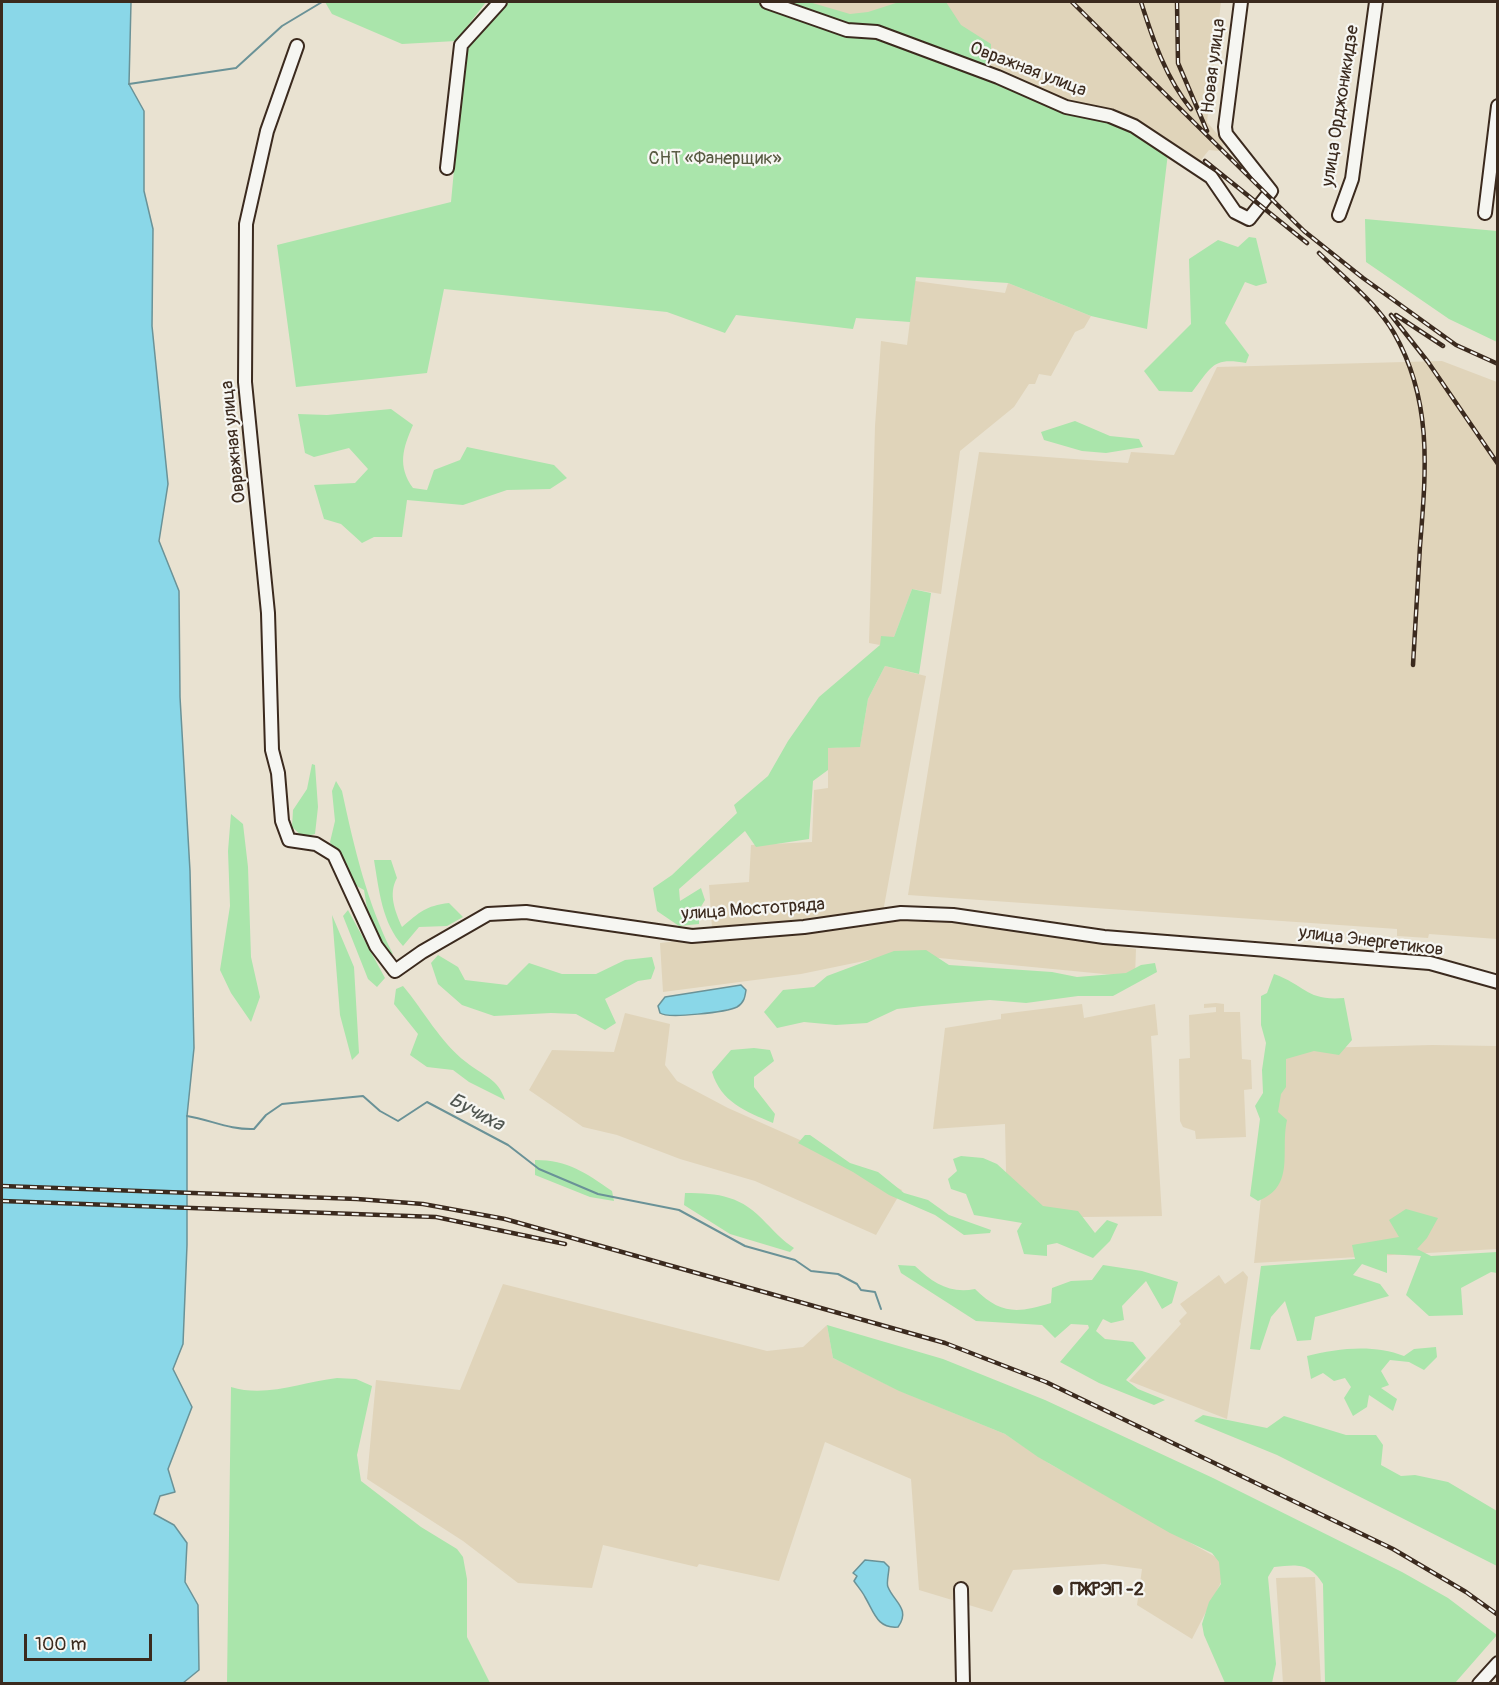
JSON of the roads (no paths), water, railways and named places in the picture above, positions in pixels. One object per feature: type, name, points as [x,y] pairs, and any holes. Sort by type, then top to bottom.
[{"type":"street","points":[[447,168],[461,45],[500,2]]},
{"type":"street","name":"Овражная улица","points":[[767,2],[847,30],[877,32],[998,77],[1066,107],[1110,116],[1134,126],[1211,177],[1235,212],[1249,219],[1271,191]]},
{"type":"street","name":"Новая улица","points":[[1240,2],[1225,127],[1227,134],[1271,191]]},
{"type":"street","name":"улица Орджоникидзе","points":[[1339,215],[1352,179],[1376,2]]},
{"type":"street","name":"Овражная улица","points":[[289,840],[282,821],[278,773],[272,750],[268,613],[245,382],[246,224],[261,153],[297,46]]},
{"type":"street","points":[[1485,213],[1497,106]]},
{"type":"street","name":"улица Мостотряда","points":[[289,840],[316,844],[334,855],[376,946],[395,971],[488,914],[526,912],[692,936],[804,927],[902,913],[927,914],[1104,937],[1275,949]]},
{"type":"street","name":"улица Энергетиков","points":[[1275,949],[1430,963],[1497,982]]},
{"type":"street","points":[[961,1589],[963,1683]]},
{"type":"street","points":[[1479,1683],[1494,1668]]},
{"type":"water","points":[[2,2],[131,2],[129,84],[144,111],[144,191],[153,229],[152,326],[168,484],[159,541],[179,591],[180,697],[190,871],[194,1048],[187,1116],[187,1245],[183,1344],[173,1369],[192,1407],[168,1469],[175,1492],[160,1496],[154,1514],[174,1525],[187,1543],[185,1582],[198,1605],[199,1670],[183,1683],[2,1683]]},
{"type":"water","points":[[741,985],[746,993],[743,1002],[737,1007],[698,1014],[665,1015],[660,1013],[658,1006],[665,997]]},
{"type":"water","points":[[865,1560],[884,1562],[889,1567],[888,1587],[903,1615],[898,1627],[885,1625],[877,1618],[854,1581],[857,1576],[853,1573]]},
{"type":"waterway","points":[[129,84],[236,68],[282,26],[322,2]]},
{"type":"waterway","name":"Бучиха","points":[[187,1116],[229,1126],[254,1129],[266,1115],[282,1104],[363,1096],[380,1111],[398,1121],[427,1102],[508,1145],[539,1169],[598,1194],[679,1210],[745,1246],[795,1260],[811,1271],[838,1274],[857,1284],[861,1290],[875,1292],[881,1309]]},
{"type":"railway","points":[[1072,2],[1304,231],[1363,278],[1456,345],[1498,364]]},
{"type":"railway","points":[[1141,2],[1167,72],[1191,109]]},
{"type":"railway","points":[[1177,2],[1178,63],[1207,131]]},
{"type":"railway","points":[[1205,161],[1307,243]]},
{"type":"railway","points":[[1319,253],[1369,301],[1387,322],[1407,359],[1415,384],[1421,411],[1425,464],[1413,665]]},
{"type":"railway","points":[[1391,315],[1428,362],[1498,464]]},
{"type":"railway","points":[[1396,315],[1443,346]]},
{"type":"railway","points":[[2,1186],[357,1199],[423,1204],[505,1219],[945,1343],[1046,1382],[1393,1549],[1466,1592],[1498,1615]]},
{"type":"railway","points":[[2,1201],[436,1217],[565,1244]]},
{"type":"place","name":"ПЖРЭП -2","points":[[1058,1590]]},
{"type":"park label","name":"СНТ «Фанерщик»","points":[[715,159]]}]
